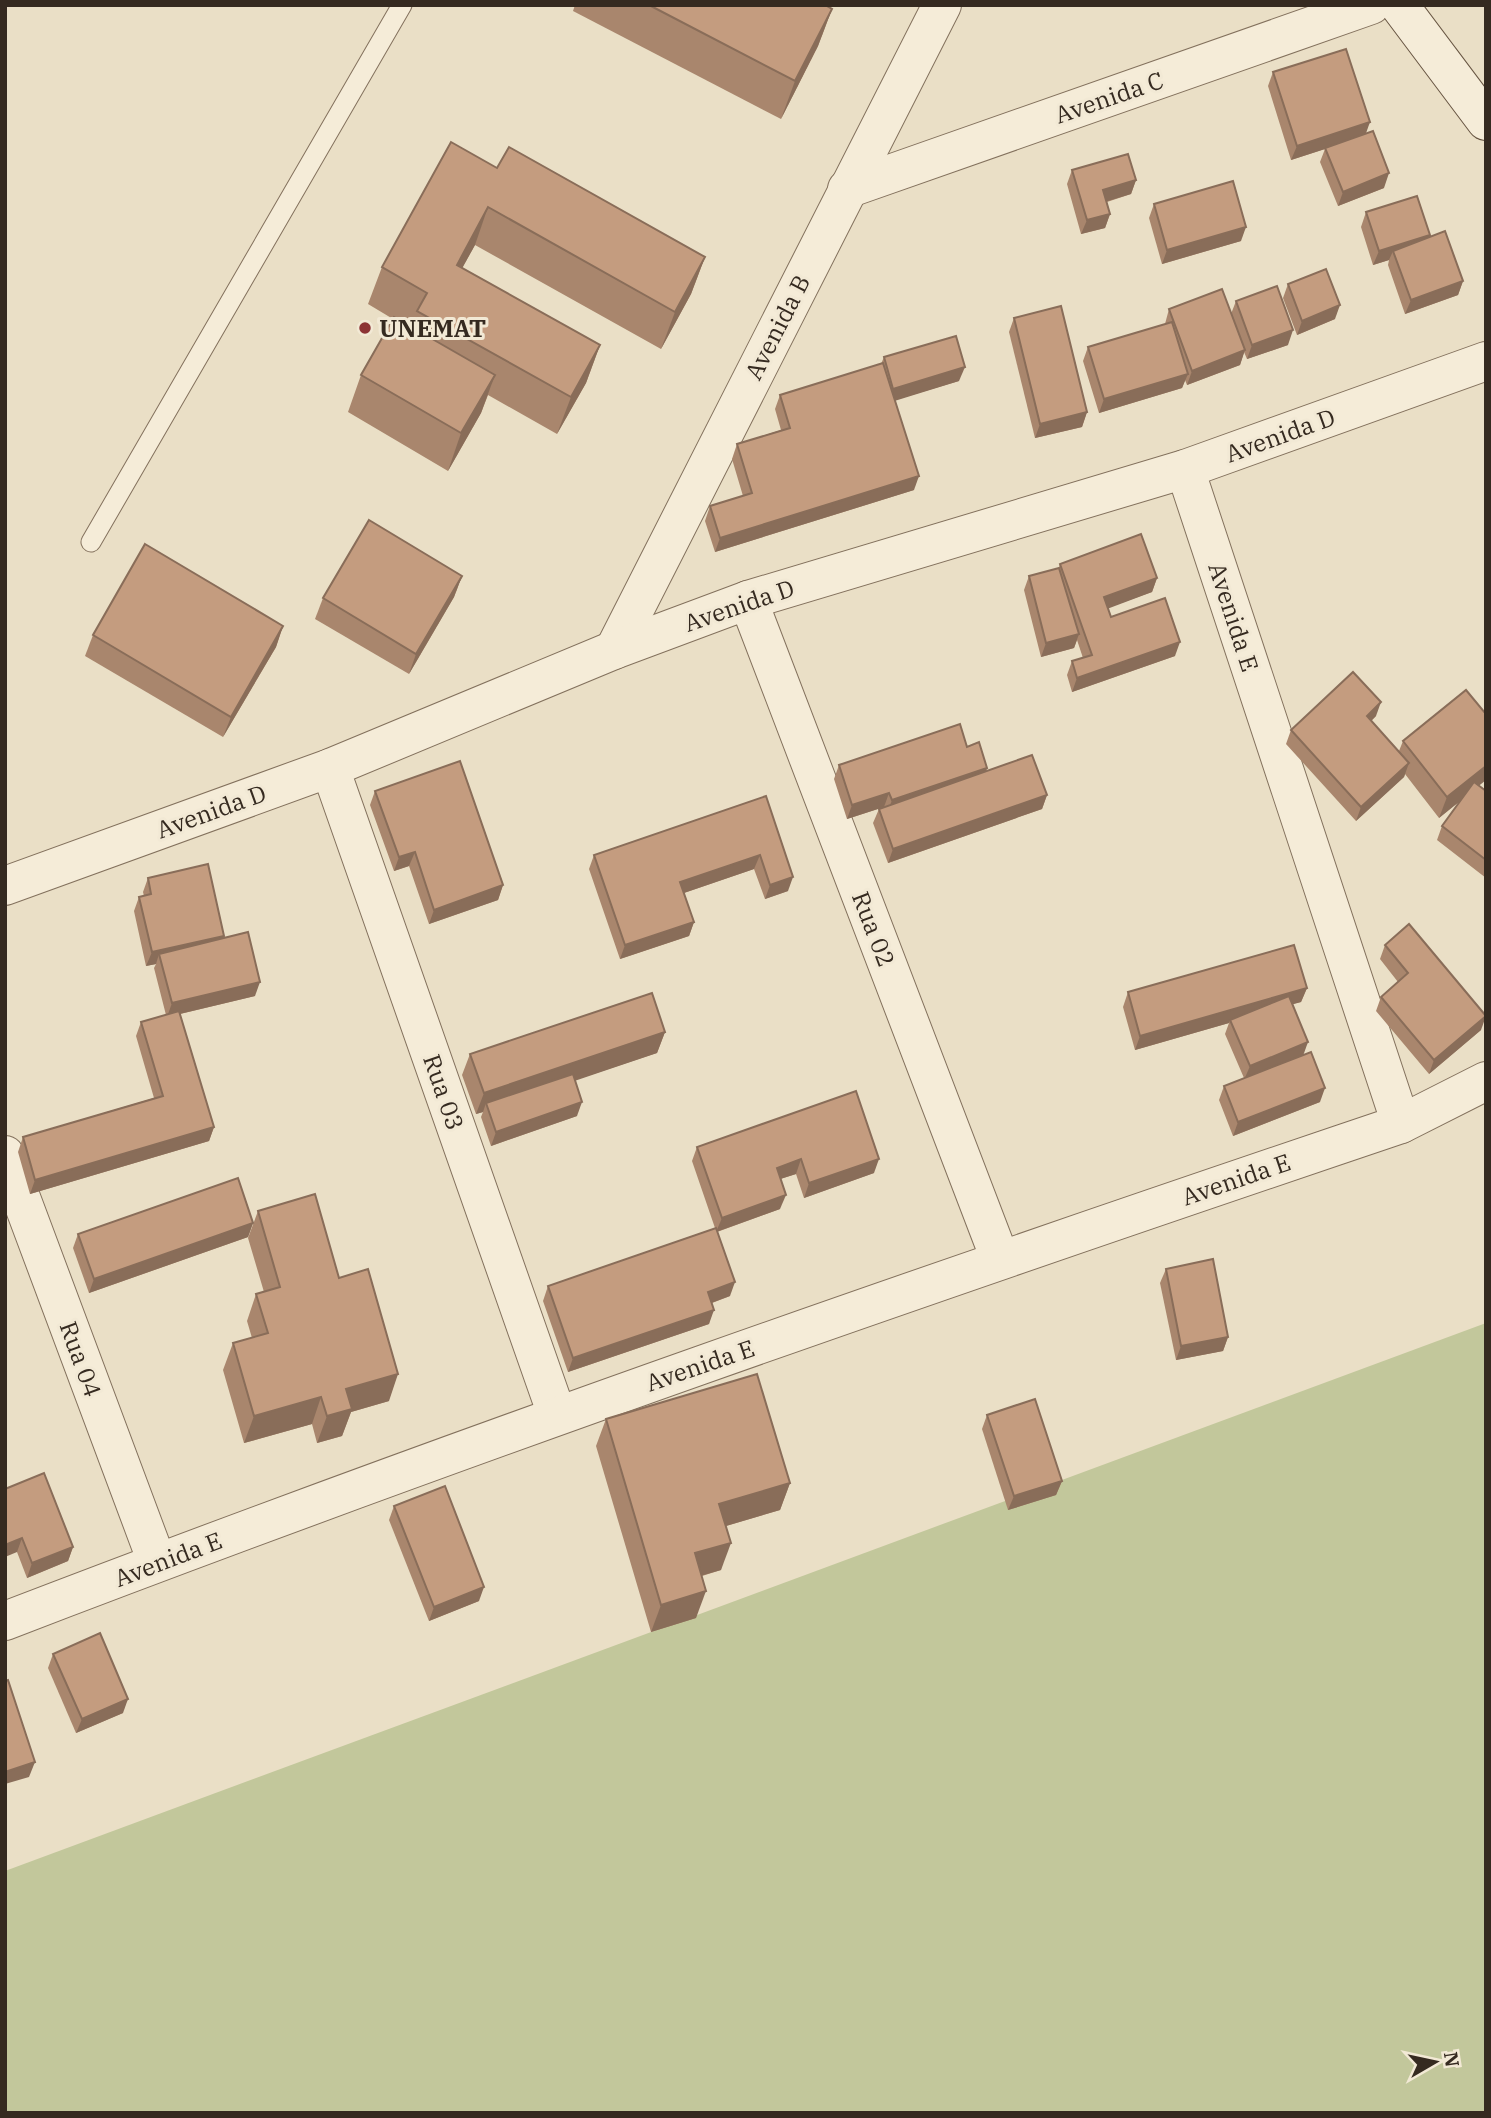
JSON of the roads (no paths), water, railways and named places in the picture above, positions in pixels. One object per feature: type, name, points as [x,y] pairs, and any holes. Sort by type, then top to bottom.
[{"type":"street","name":"Avenida B","points":[[614,650],[942,5]]},
{"type":"street","name":"Avenida C","points":[[847,189],[1371,5]]},
{"type":"street","points":[[1399,5],[1486,121]]},
{"type":"street","name":"Avenida D","points":[[5,886],[330,768],[614,650],[748,600],[1185,469],[1486,361]]},
{"type":"street","name":"Avenida E","points":[[1185,469],[1401,1124]]},
{"type":"street","name":"Rua 02","points":[[748,600],[999,1259]]},
{"type":"street","name":"Rua 03","points":[[330,768],[558,1415]]},
{"type":"street","name":"Avenida E","points":[[5,1621],[157,1562],[558,1415],[999,1259],[1401,1124],[1486,1080]]},
{"type":"street","name":"Rua 04","points":[[5,1155],[157,1562]]},
{"type":"lane","points":[[91,542],[402,5]]},
{"type":"place","name":"UNEMAT","points":[[365,328]]}]
